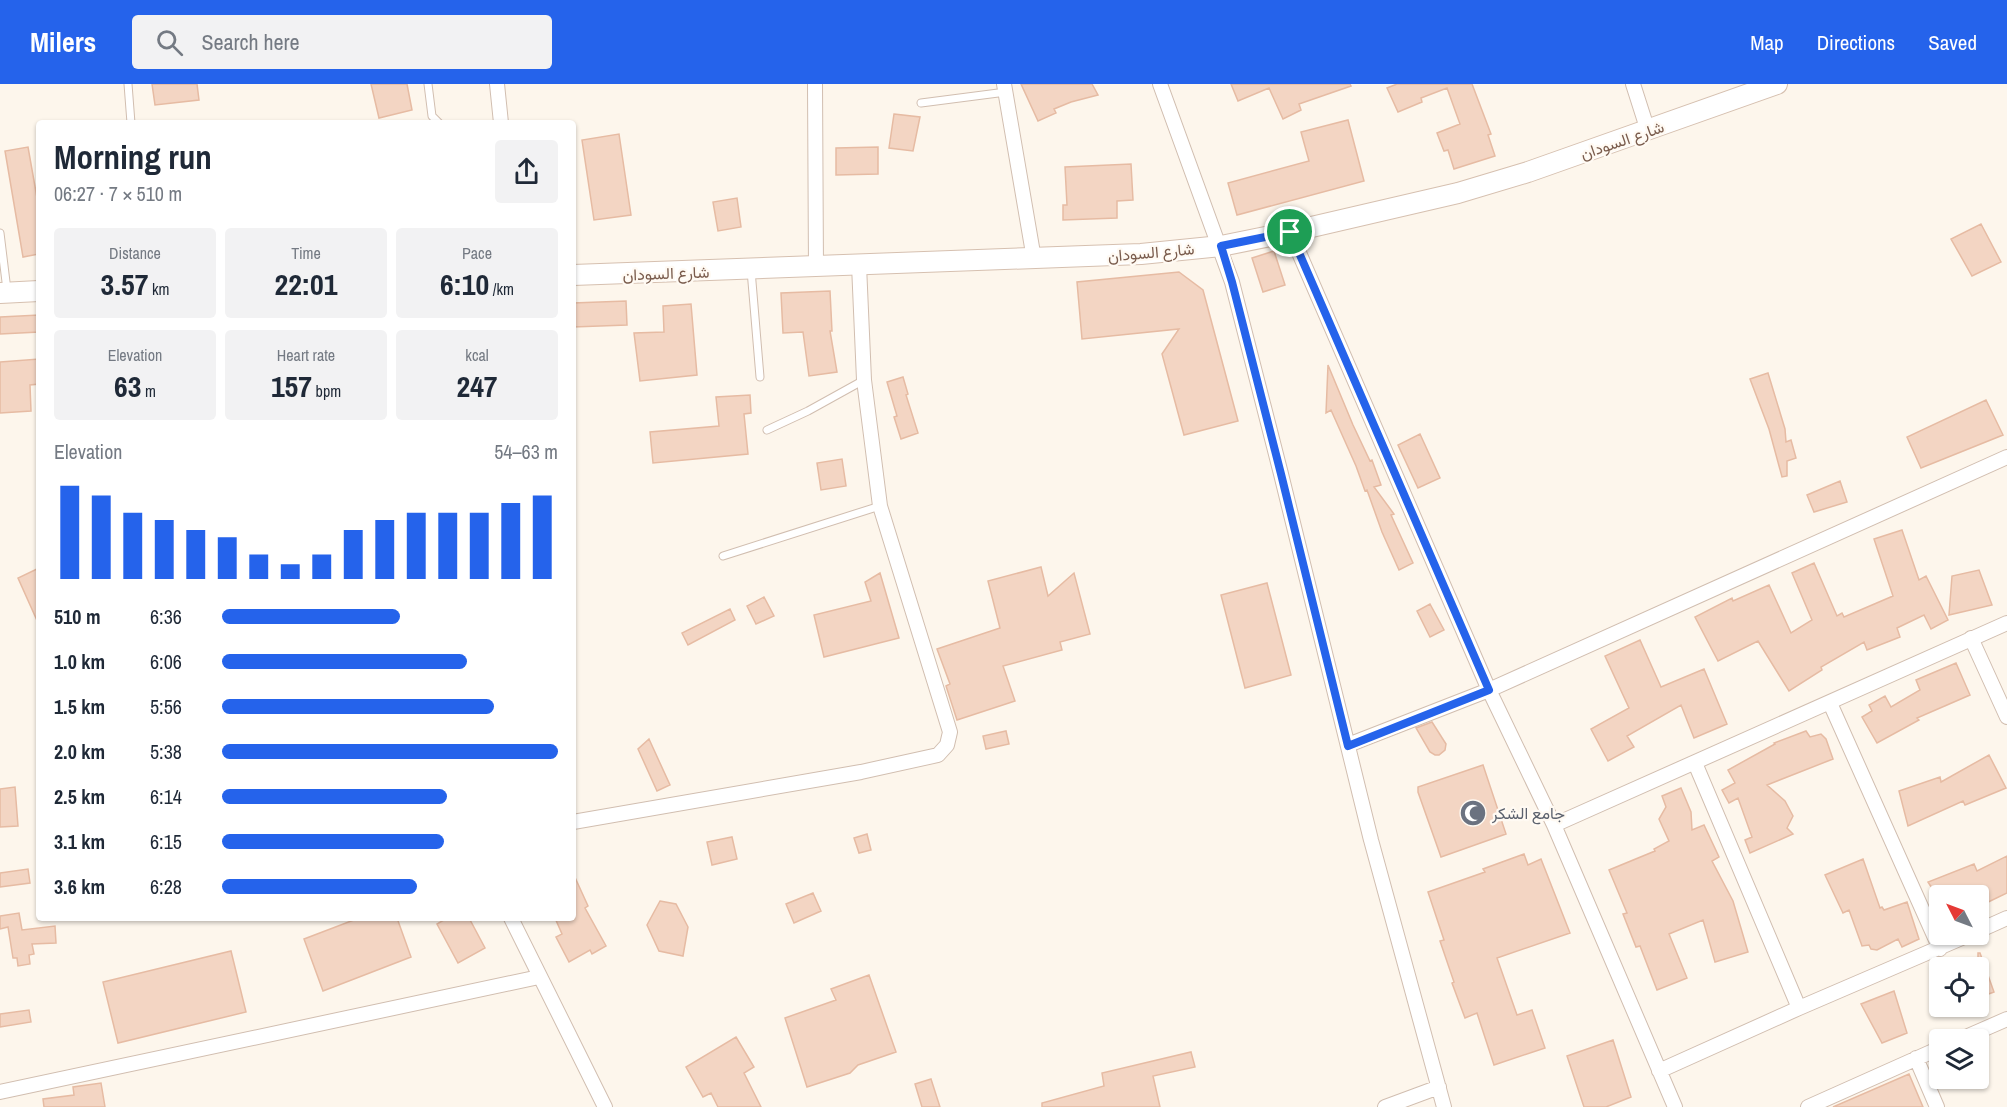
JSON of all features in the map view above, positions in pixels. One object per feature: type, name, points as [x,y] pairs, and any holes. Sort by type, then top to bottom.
[{"type":"main road","name":"شارع السودان","points":[[576,275],[1034,259],[1141,254],[1221,246],[1458,193],[1648,131],[1777,84]]},
{"type":"main road","points":[[3,292],[36,291]]},
{"type":"street","points":[[497,84],[501,120]]},
{"type":"street","points":[[815,84],[816,268]]},
{"type":"street","points":[[1161,84],[1232,282],[1276,451],[1371,840],[1444,1107]]},
{"type":"street","points":[[1634,84],[1648,131]]},
{"type":"street","points":[[1005,88],[1034,259]]},
{"type":"street","points":[[1290,232],[1489,690],[1554,825],[1675,1107]]},
{"type":"street","points":[[576,821],[861,772],[938,755],[947,745],[950,732],[880,506],[864,380],[859,265]]},
{"type":"street","points":[[1348,746],[1489,690],[2007,457]]},
{"type":"street","points":[[1554,825],[2007,623]]},
{"type":"street","points":[[1971,638],[2007,717]]},
{"type":"street","points":[[1830,703],[1940,949]]},
{"type":"street","points":[[1695,763],[1799,1008]]},
{"type":"street","points":[[1989,926],[2007,918]]},
{"type":"street","points":[[512,921],[604,1107]]},
{"type":"street","points":[[1659,1071],[1799,1008],[1948,945]]},
{"type":"street","points":[[0,1092],[539,977]]},
{"type":"street","points":[[1984,1029],[2007,1019]]},
{"type":"street","points":[[1808,1107],[1929,1053]]},
{"type":"street","points":[[1916,1058],[1937,1107]]},
{"type":"street","points":[[1384,1107],[1439,1087]]},
{"type":"lane","points":[[128,84],[131,120]]},
{"type":"lane","points":[[428,84],[432,116],[436,120]]},
{"type":"lane","points":[[921,103],[1005,88]]},
{"type":"lane","points":[[0,233],[3,292]]},
{"type":"lane","points":[[751,270],[760,377]]},
{"type":"lane","points":[[767,430],[808,411],[864,380]]},
{"type":"lane","points":[[723,555],[880,506]]},
{"type":"building","points":[[152,84],[197,84],[199,100],[155,105]]},
{"type":"building","points":[[371,84],[407,84],[412,110],[379,118]]},
{"type":"building","points":[[1021,84],[1092,84],[1098,95],[1054,109],[1056,113],[1038,121]]},
{"type":"building","points":[[1231,84],[1350,84],[1351,86],[1299,104],[1301,110],[1283,119],[1269,88],[1238,101]]},
{"type":"building","points":[[1397,84],[1472,84],[1491,134],[1488,135],[1495,156],[1454,169],[1448,150],[1444,151],[1437,133],[1460,124],[1447,88],[1421,98],[1422,102],[1398,112],[1387,88]]},
{"type":"building","points":[[894,114],[920,117],[913,151],[889,148]]},
{"type":"building","points":[[1348,120],[1364,181],[1237,215],[1228,183],[1309,161],[1301,132]]},
{"type":"building","points":[[619,134],[631,215],[594,220],[582,140]]},
{"type":"building","points":[[28,147],[36,192],[36,255],[23,257],[5,151]]},
{"type":"building","points":[[878,147],[878,174],[836,175],[836,148]]},
{"type":"building","points":[[1131,164],[1133,200],[1117,201],[1117,218],[1063,220],[1063,205],[1067,205],[1065,167]]},
{"type":"building","points":[[737,198],[741,227],[718,231],[713,202]]},
{"type":"building","points":[[1981,224],[2001,262],[1972,276],[1951,239]]},
{"type":"building","points":[[1274,251],[1285,285],[1263,292],[1252,258]]},
{"type":"building","points":[[1179,272],[1203,290],[1238,421],[1184,435],[1162,354],[1179,329],[1082,339],[1077,282]]},
{"type":"building","points":[[830,291],[832,331],[830,331],[837,372],[809,376],[803,332],[783,333],[781,293]]},
{"type":"building","points":[[626,301],[627,325],[576,327],[576,303]]},
{"type":"building","points":[[691,304],[697,375],[640,381],[634,333],[664,332],[663,306]]},
{"type":"building","points":[[36,315],[36,332],[0,334],[0,317]]},
{"type":"building","points":[[36,359],[36,384],[30,385],[31,411],[0,413],[0,362]]},
{"type":"building","points":[[1328,365],[1353,425],[1370,461],[1372,460],[1381,485],[1374,487],[1394,514],[1391,515],[1413,563],[1399,570],[1367,490],[1365,491],[1331,410],[1326,413]]},
{"type":"building","points":[[1768,373],[1785,429],[1786,442],[1791,440],[1796,458],[1787,461],[1787,476],[1782,477],[1769,429],[1750,379]]},
{"type":"building","points":[[903,377],[918,433],[901,439],[887,382]]},
{"type":"building","points":[[750,395],[751,413],[744,414],[748,454],[653,463],[650,432],[719,426],[716,397]]},
{"type":"building","points":[[1986,400],[2003,435],[1921,468],[1907,437]]},
{"type":"building","points":[[1420,434],[1440,478],[1418,488],[1398,445]]},
{"type":"building","points":[[842,459],[846,486],[821,490],[817,463]]},
{"type":"building","points":[[1840,481],[1847,502],[1814,512],[1807,495]]},
{"type":"building","points":[[1902,530],[1919,580],[1926,576],[1948,620],[1931,629],[1924,615],[1897,628],[1900,637],[1867,650],[1864,642],[1821,667],[1822,670],[1789,691],[1758,641],[1718,661],[1695,617],[1732,598],[1733,601],[1769,585],[1791,633],[1812,620],[1792,573],[1814,563],[1837,616],[1842,613],[1844,617],[1893,596],[1874,539]]},
{"type":"building","points":[[1041,567],[1048,596],[1074,573],[1090,634],[1060,642],[1062,650],[1003,666],[1015,701],[957,720],[946,686],[950,684],[937,649],[1000,628],[988,581]]},
{"type":"building","points":[[36,569],[36,618],[18,578]]},
{"type":"building","points":[[1979,570],[1992,605],[1949,615],[1952,576]]},
{"type":"building","points":[[880,573],[899,638],[824,657],[814,615],[871,601],[865,582]]},
{"type":"building","points":[[1267,583],[1291,675],[1245,688],[1221,595]]},
{"type":"building","points":[[764,597],[774,616],[756,624],[747,606]]},
{"type":"building","points":[[1430,604],[1444,630],[1430,637],[1417,611]]},
{"type":"building","points":[[730,609],[735,620],[688,645],[682,633]]},
{"type":"building","points":[[1640,640],[1661,687],[1704,669],[1727,724],[1694,738],[1681,705],[1627,736],[1634,747],[1608,761],[1591,729],[1629,708],[1605,656]]},
{"type":"building","points":[[1956,663],[1970,695],[1917,718],[1919,720],[1877,743],[1862,717],[1872,711],[1869,705],[1885,696],[1891,707],[1920,690],[1916,680]]},
{"type":"building","points":[[1432,722],[1446,744],[1445,750],[1439,755],[1430,752],[1416,728]]},
{"type":"building","points":[[1006,731],[1009,744],[986,749],[983,736]]},
{"type":"building","points":[[1806,731],[1810,737],[1821,734],[1826,739],[1833,759],[1767,785],[1785,801],[1793,816],[1787,828],[1793,834],[1750,853],[1745,840],[1752,837],[1738,798],[1729,803],[1722,790],[1735,783],[1728,770],[1774,743]]},
{"type":"building","points":[[649,739],[670,785],[657,791],[638,749]]},
{"type":"building","points":[[1989,755],[2006,788],[1965,805],[1963,801],[1908,826],[1899,791],[1940,777],[1941,782]]},
{"type":"building","points":[[1483,765],[1506,834],[1441,857],[1418,787]]},
{"type":"building","points":[[15,787],[18,826],[0,827],[0,789]]},
{"type":"building","points":[[1681,788],[1691,812],[1692,830],[1704,825],[1719,857],[1712,861],[1733,901],[1748,952],[1715,962],[1703,920],[1669,934],[1687,978],[1657,990],[1640,946],[1636,947],[1623,914],[1627,913],[1609,870],[1655,851],[1654,849],[1669,841],[1659,819],[1666,807],[1662,796]]},
{"type":"building","points":[[867,834],[871,850],[859,853],[854,838]]},
{"type":"building","points":[[732,837],[737,859],[712,865],[707,842]]},
{"type":"building","points":[[1524,854],[1528,865],[1541,859],[1570,933],[1497,958],[1517,1015],[1532,1010],[1545,1048],[1494,1065],[1477,1013],[1465,1018],[1452,983],[1454,982],[1440,941],[1444,940],[1428,892],[1485,872],[1483,869]]},
{"type":"building","points":[[2007,856],[2007,893],[1989,902],[1989,885],[1930,885],[1928,882],[1974,864],[1977,871]]},
{"type":"building","points":[[1863,859],[1880,908],[1884,910],[1907,902],[1919,939],[1902,947],[1898,939],[1877,950],[1871,949],[1869,945],[1862,946],[1849,910],[1843,913],[1825,875]]},
{"type":"building","points":[[28,869],[30,883],[0,887],[0,873]]},
{"type":"building","points":[[576,880],[588,906],[585,908],[606,946],[592,954],[590,950],[569,962],[556,937],[562,934],[556,921],[576,921]]},
{"type":"building","points":[[813,893],[821,911],[794,923],[786,904]]},
{"type":"building","points":[[660,901],[676,904],[688,927],[683,956],[659,951],[647,925]]},
{"type":"building","points":[[19,913],[22,930],[55,926],[56,943],[32,944],[34,954],[29,955],[30,964],[18,966],[17,958],[13,958],[8,927],[0,929],[0,916]]},
{"type":"building","points":[[351,921],[398,921],[411,957],[323,991],[304,939]]},
{"type":"building","points":[[442,921],[471,921],[485,948],[458,963],[437,924]]},
{"type":"building","points":[[231,951],[246,1012],[118,1043],[103,982]]},
{"type":"building","points":[[869,975],[896,1052],[858,1065],[850,1073],[807,1087],[785,1018],[836,1000],[831,989]]},
{"type":"building","points":[[1989,978],[1994,992],[1989,994]]},
{"type":"building","points":[[1894,991],[1907,1033],[1882,1043],[1861,1004]]},
{"type":"building","points":[[29,1010],[31,1022],[0,1027],[0,1014]]},
{"type":"building","points":[[736,1037],[754,1067],[744,1073],[761,1107],[718,1107],[711,1093],[703,1097],[686,1067]]},
{"type":"building","points":[[1613,1040],[1631,1097],[1606,1107],[1584,1107],[1567,1056]]},
{"type":"building","points":[[1191,1052],[1195,1067],[1153,1076],[1160,1107],[1042,1107],[1042,1103],[1104,1086],[1102,1073]]},
{"type":"building","points":[[1909,1074],[1923,1107],[1833,1107]]},
{"type":"building","points":[[931,1079],[940,1107],[922,1107],[915,1084]]},
{"type":"building","points":[[101,1083],[105,1107],[44,1107],[43,1099],[74,1095],[73,1087]]},
{"type":"place","name":"جامع الشكر","points":[[1473,813]]},
{"type":"route","points":[[1290,232],[1489,690],[1348,746],[1281,474],[1221,246],[1290,232]]}]
